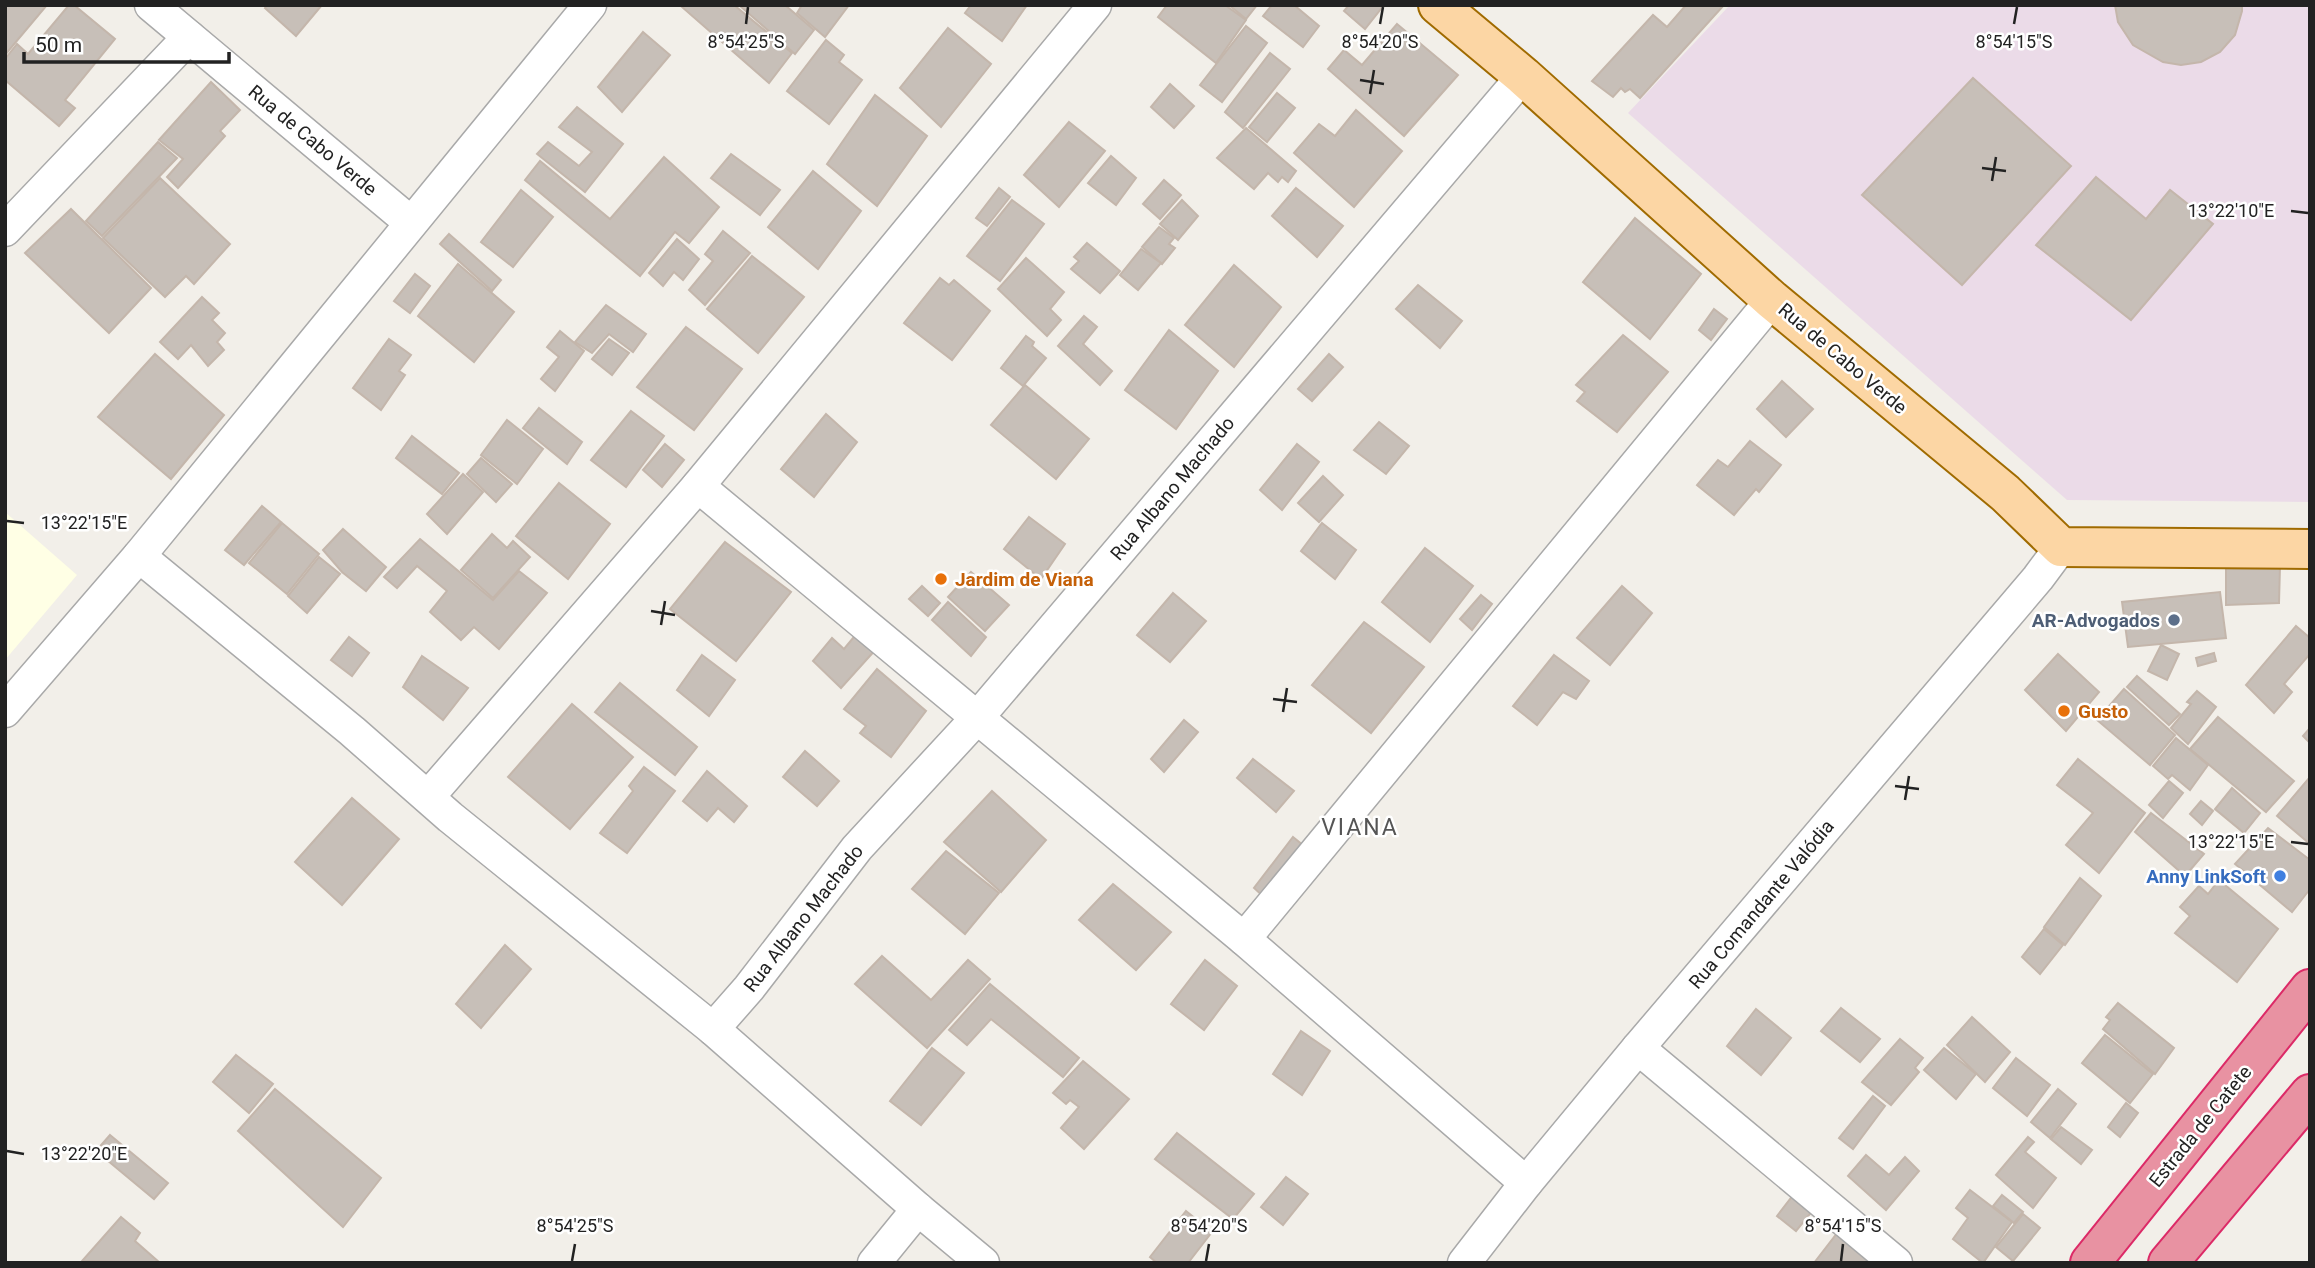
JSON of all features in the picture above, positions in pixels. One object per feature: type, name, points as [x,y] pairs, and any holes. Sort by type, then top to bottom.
[{"type":"highway","name":"Estrada de Catete","points":[[2090,1263],[2310,989]]},
{"type":"highway","points":[[2168,1263],[2310,1094]]},
{"type":"main road","name":"Rua de Cabo Verde","points":[[1438,5],[1523,76],[1772,300],[2005,493],[2061,547]]},
{"type":"main road","points":[[2061,547],[2310,549]]},
{"type":"street","name":"Rua de Cabo Verde","points":[[151,5],[410,222]]},
{"type":"street","points":[[5,711],[139,556],[590,5]]},
{"type":"street","points":[[428,797],[698,486],[1095,5]]},
{"type":"street","points":[[5,230],[189,37]]},
{"type":"street","name":"Rua Albano Machado","points":[[713,1029],[749,988],[857,848],[977,718],[1523,76]]},
{"type":"street","points":[[1244,939],[1772,300]]},
{"type":"street","points":[[698,486],[1244,939],[1526,1183]]},
{"type":"street","name":"Rua Comandante Valódia","points":[[1464,1263],[1526,1183],[1638,1048],[2038,579],[2061,547]]},
{"type":"street","points":[[139,556],[428,797],[713,1029],[983,1263]]},
{"type":"street","points":[[1638,1048],[1896,1263]]},
{"type":"street","points":[[874,1263],[918,1209]]},
{"type":"shaded area","points":[[1730,5],[2310,5],[2310,502],[2067,500],[1628,113]]},
{"type":"shaded area","points":[[5,512],[77,575],[5,660]]},
{"type":"building","points":[[5,5],[47,5],[5,55]]},
{"type":"building","points":[[69,5],[74,5],[115,39],[65,100],[75,108],[59,126],[5,80],[5,59],[17,44],[28,54]]},
{"type":"building","points":[[267,5],[322,5],[296,36],[265,8]]},
{"type":"building","points":[[734,5],[792,53],[769,83],[682,7]]},
{"type":"building","points":[[739,5],[785,5],[814,30],[795,54]]},
{"type":"building","points":[[802,5],[849,5],[825,37],[797,13]]},
{"type":"building","points":[[971,5],[1027,5],[1002,41],[965,13]]},
{"type":"building","points":[[1167,5],[1225,5],[1246,20],[1216,63],[1158,17]]},
{"type":"building","points":[[1229,5],[1257,5],[1246,19]]},
{"type":"building","points":[[1272,5],[1294,5],[1319,26],[1303,47],[1263,16]]},
{"type":"building","points":[[1349,5],[1384,5],[1365,29],[1344,11]]},
{"type":"building","points":[[1686,5],[1724,5],[1640,98],[1630,89],[1625,92],[1621,88],[1613,97],[1592,81],[1653,15],[1667,27]]},
{"type":"building","points":[[2115,5],[2242,5],[2242,11],[2235,35],[2220,52],[2201,62],[2181,65],[2163,62],[2133,45],[2118,22]]},
{"type":"building","points":[[1397,24],[1458,75],[1404,136],[1328,69],[1344,50],[1362,65]]},
{"type":"building","points":[[1246,26],[1267,43],[1222,102],[1200,85]]},
{"type":"building","points":[[948,28],[991,64],[941,127],[900,88]]},
{"type":"building","points":[[643,32],[670,55],[622,112],[598,87]]},
{"type":"building","points":[[826,40],[844,55],[839,62],[862,80],[829,124],[787,91]]},
{"type":"building","points":[[1270,53],[1290,69],[1243,128],[1225,112]]},
{"type":"building","points":[[1973,78],[2071,166],[1962,285],[1862,195]]},
{"type":"building","points":[[211,82],[240,110],[220,131],[225,136],[178,188],[167,177],[183,159],[159,140]]},
{"type":"building","points":[[1170,84],[1194,106],[1174,128],[1151,107]]},
{"type":"building","points":[[1277,93],[1295,108],[1267,142],[1249,127]]},
{"type":"building","points":[[875,95],[927,136],[877,206],[827,164]]},
{"type":"building","points":[[577,107],[623,144],[585,192],[537,154],[548,142],[579,166],[592,152],[559,127]]},
{"type":"building","points":[[1356,110],[1402,151],[1354,207],[1294,153],[1319,124],[1335,136]]},
{"type":"building","points":[[1069,122],[1105,151],[1059,207],[1024,175]]},
{"type":"building","points":[[1246,128],[1296,171],[1288,182],[1282,177],[1278,182],[1268,173],[1254,189],[1217,158]]},
{"type":"building","points":[[158,142],[177,158],[102,236],[86,221]]},
{"type":"building","points":[[731,154],[780,190],[760,215],[711,178]]},
{"type":"building","points":[[1111,156],[1136,178],[1116,205],[1088,183]]},
{"type":"building","points":[[664,157],[719,207],[689,243],[675,232],[640,276],[525,180],[540,161],[610,219]]},
{"type":"building","points":[[813,171],[861,211],[818,269],[768,227]]},
{"type":"building","points":[[2096,177],[2146,219],[2170,190],[2213,224],[2131,320],[2036,245]]},
{"type":"building","points":[[160,178],[230,244],[194,284],[186,276],[165,297],[103,238]]},
{"type":"building","points":[[1164,180],[1181,195],[1160,219],[1143,204]]},
{"type":"building","points":[[999,188],[1010,197],[987,226],[976,218]]},
{"type":"building","points":[[1296,188],[1343,226],[1317,257],[1272,216]]},
{"type":"building","points":[[521,190],[553,217],[513,267],[481,242]]},
{"type":"building","points":[[1012,200],[1044,224],[1000,281],[967,256]]},
{"type":"building","points":[[1182,200],[1198,216],[1178,240],[1160,224]]},
{"type":"building","points":[[71,209],[151,288],[109,333],[25,253]]},
{"type":"building","points":[[1635,218],[1701,274],[1650,339],[1583,282]]},
{"type":"building","points":[[1159,227],[1174,238],[1169,244],[1175,248],[1162,264],[1142,247]]},
{"type":"building","points":[[723,231],[750,253],[705,305],[689,290],[713,261],[705,254]]},
{"type":"building","points":[[449,234],[501,280],[492,291],[440,244]]},
{"type":"building","points":[[677,239],[699,259],[683,280],[674,272],[663,286],[649,273]]},
{"type":"building","points":[[1087,243],[1120,271],[1100,293],[1071,269],[1079,261],[1074,257]]},
{"type":"building","points":[[1141,249],[1161,263],[1138,290],[1120,275]]},
{"type":"building","points":[[752,256],[804,297],[758,353],[707,309]]},
{"type":"building","points":[[1026,258],[1064,292],[1050,309],[1061,320],[1047,336],[998,289]]},
{"type":"building","points":[[458,264],[514,312],[474,362],[418,316]]},
{"type":"building","points":[[1234,265],[1281,307],[1234,367],[1185,325]]},
{"type":"building","points":[[415,274],[430,286],[410,313],[394,301]]},
{"type":"building","points":[[940,278],[949,285],[954,280],[990,311],[952,360],[904,323]]},
{"type":"building","points":[[1418,285],[1462,321],[1440,348],[1396,309]]},
{"type":"building","points":[[202,297],[219,313],[212,320],[225,333],[217,342],[224,350],[208,366],[191,345],[178,359],[160,342]]},
{"type":"building","points":[[606,305],[646,334],[633,352],[609,334],[592,353],[575,342]]},
{"type":"building","points":[[1714,309],[1727,319],[1711,340],[1699,330]]},
{"type":"building","points":[[1084,316],[1097,327],[1083,344],[1112,371],[1100,385],[1058,346]]},
{"type":"building","points":[[686,327],[742,369],[694,430],[637,387]]},
{"type":"building","points":[[1169,330],[1218,371],[1176,429],[1125,390]]},
{"type":"building","points":[[560,331],[584,351],[555,391],[541,379],[559,357],[547,347]]},
{"type":"building","points":[[1623,335],[1668,372],[1617,432],[1577,401],[1585,392],[1576,385]]},
{"type":"building","points":[[1026,336],[1034,342],[1032,346],[1046,358],[1023,386],[1001,368]]},
{"type":"building","points":[[389,339],[411,355],[399,371],[405,375],[381,410],[353,388]]},
{"type":"building","points":[[609,339],[629,353],[612,375],[592,359]]},
{"type":"building","points":[[155,354],[224,415],[171,479],[98,417]]},
{"type":"building","points":[[1329,354],[1343,367],[1312,401],[1298,389]]},
{"type":"building","points":[[1782,381],[1813,409],[1786,437],[1757,409]]},
{"type":"building","points":[[1025,385],[1089,439],[1056,479],[991,425]]},
{"type":"building","points":[[539,408],[582,442],[567,464],[523,428]]},
{"type":"building","points":[[631,411],[664,436],[626,487],[591,460]]},
{"type":"building","points":[[826,414],[857,442],[814,497],[781,469]]},
{"type":"building","points":[[507,420],[543,449],[517,484],[481,455]]},
{"type":"building","points":[[1379,422],[1409,446],[1386,474],[1354,450]]},
{"type":"building","points":[[412,436],[459,473],[442,494],[396,458]]},
{"type":"building","points":[[1750,441],[1781,465],[1759,492],[1756,489],[1734,515],[1697,485],[1718,460],[1728,467]]},
{"type":"building","points":[[665,444],[684,460],[662,487],[643,470]]},
{"type":"building","points":[[1297,444],[1319,462],[1282,510],[1260,490]]},
{"type":"building","points":[[481,458],[512,484],[496,502],[467,474]]},
{"type":"building","points":[[463,474],[483,492],[447,534],[427,514]]},
{"type":"building","points":[[1323,476],[1343,495],[1319,522],[1298,503]]},
{"type":"building","points":[[559,483],[610,524],[568,579],[516,536]]},
{"type":"building","points":[[262,506],[281,522],[244,565],[225,550]]},
{"type":"building","points":[[1029,517],[1065,544],[1041,579],[1004,549]]},
{"type":"building","points":[[282,523],[319,554],[287,594],[249,563]]},
{"type":"building","points":[[1322,523],[1356,550],[1335,579],[1301,551]]},
{"type":"building","points":[[343,529],[386,567],[366,591],[342,572],[323,550]]},
{"type":"building","points":[[492,534],[507,548],[513,541],[530,557],[493,598],[461,570]]},
{"type":"building","points":[[420,539],[493,600],[519,571],[547,593],[499,649],[474,627],[461,640],[430,612],[447,591],[417,566],[397,588],[384,577]]},
{"type":"building","points":[[725,542],[791,592],[736,661],[670,609]]},
{"type":"building","points":[[1425,548],[1473,586],[1430,642],[1382,602]]},
{"type":"building","points":[[319,557],[340,574],[307,613],[288,596]]},
{"type":"building","points":[[2280,566],[2279,603],[2226,605],[2226,567]]},
{"type":"building","points":[[971,572],[1009,605],[985,631],[948,597]]},
{"type":"building","points":[[922,586],[940,603],[928,616],[909,599]]},
{"type":"building","points":[[1622,586],[1652,613],[1610,665],[1577,638]]},
{"type":"building","name":"AR-Advogados","points":[[2220,592],[2226,638],[2128,647],[2122,602]]},
{"type":"building","points":[[1173,593],[1206,621],[1170,662],[1137,635]]},
{"type":"building","points":[[1481,595],[1492,604],[1472,630],[1460,619]]},
{"type":"building","points":[[948,602],[986,637],[971,656],[932,620]]},
{"type":"building","points":[[1364,622],[1424,667],[1371,733],[1312,685]]},
{"type":"building","points":[[2296,626],[2310,638],[2310,654],[2284,684],[2292,692],[2274,713],[2246,685]]},
{"type":"building","points":[[858,632],[877,648],[841,688],[813,661],[832,638],[844,649]]},
{"type":"building","points":[[349,637],[369,653],[352,676],[331,660]]},
{"type":"building","points":[[2161,645],[2179,654],[2167,680],[2148,671]]},
{"type":"building","points":[[2214,653],[2216,661],[2198,666],[2196,658]]},
{"type":"building","name":"Gusto","points":[[2058,654],[2099,692],[2066,731],[2025,690]]},
{"type":"building","points":[[702,655],[735,680],[709,716],[677,690]]},
{"type":"building","points":[[1554,655],[1589,681],[1576,699],[1563,692],[1537,725],[1513,706]]},
{"type":"building","points":[[422,656],[468,688],[443,720],[403,687]]},
{"type":"building","points":[[877,669],[926,711],[891,757],[860,733],[866,726],[844,709]]},
{"type":"building","points":[[2137,676],[2180,714],[2169,725],[2127,687]]},
{"type":"building","points":[[620,683],[697,747],[675,775],[595,712]]},
{"type":"building","points":[[2124,689],[2175,735],[2150,765],[2097,720]]},
{"type":"building","points":[[2197,691],[2216,707],[2188,744],[2171,728],[2191,704],[2187,702]]},
{"type":"building","points":[[572,704],[633,757],[570,829],[508,777]]},
{"type":"building","points":[[2218,717],[2294,781],[2266,812],[2190,749]]},
{"type":"building","points":[[1184,720],[1198,732],[1164,772],[1151,759]]},
{"type":"building","points":[[2310,728],[2310,743],[2303,736]]},
{"type":"building","points":[[2176,738],[2208,765],[2190,790],[2172,775],[2168,779],[2153,766]]},
{"type":"building","points":[[805,751],[839,781],[817,806],[783,777]]},
{"type":"building","points":[[1253,759],[1294,791],[1276,812],[1237,778]]},
{"type":"building","points":[[2078,759],[2145,813],[2099,873],[2066,845],[2093,813],[2057,785]]},
{"type":"building","points":[[644,767],[675,791],[627,853],[600,833],[633,791],[629,786]]},
{"type":"building","points":[[707,771],[747,806],[734,822],[718,808],[707,821],[683,801]]},
{"type":"building","points":[[2310,777],[2310,844],[2277,816]]},
{"type":"building","points":[[2169,781],[2183,793],[2163,818],[2149,805]]},
{"type":"building","points":[[2232,788],[2260,813],[2244,833],[2215,809]]},
{"type":"building","points":[[992,791],[1046,840],[1001,892],[944,842]]},
{"type":"building","points":[[352,798],[399,839],[342,905],[295,862]]},
{"type":"building","points":[[2201,801],[2213,811],[2202,825],[2190,814]]},
{"type":"building","points":[[2151,813],[2204,854],[2185,876],[2135,832]]},
{"type":"building","name":"Anny LinkSoft","points":[[2268,828],[2310,860],[2310,889],[2292,912],[2235,864]]},
{"type":"building","points":[[1293,837],[1304,846],[1265,898],[1254,888]]},
{"type":"building","points":[[946,851],[999,893],[965,934],[912,889]]},
{"type":"building","points":[[2080,878],[2101,896],[2065,945],[2044,927]]},
{"type":"building","points":[[2219,880],[2278,929],[2237,982],[2175,933],[2190,916],[2180,907],[2199,886],[2208,894]]},
{"type":"building","points":[[1113,884],[1171,932],[1136,970],[1079,920]]},
{"type":"building","points":[[2044,929],[2063,945],[2040,974],[2022,957]]},
{"type":"building","points":[[505,945],[531,969],[481,1028],[456,1004]]},
{"type":"building","points":[[882,956],[931,1000],[968,960],[990,979],[927,1048],[855,984]]},
{"type":"building","points":[[1205,960],[1237,986],[1204,1030],[1171,1004]]},
{"type":"building","points":[[990,984],[1079,1058],[1063,1077],[991,1019],[967,1045],[949,1030]]},
{"type":"building","points":[[2118,1003],[2174,1048],[2155,1074],[2103,1029],[2110,1020],[2106,1017]]},
{"type":"building","points":[[1841,1008],[1880,1039],[1860,1062],[1821,1031]]},
{"type":"building","points":[[1756,1009],[1791,1038],[1761,1075],[1727,1046]]},
{"type":"building","points":[[1972,1017],[2010,1052],[1985,1082],[1947,1045]]},
{"type":"building","points":[[1301,1031],[1330,1051],[1302,1095],[1273,1074]]},
{"type":"building","points":[[2105,1035],[2153,1074],[2130,1103],[2082,1063]]},
{"type":"building","points":[[1900,1039],[1923,1058],[1915,1068],[1919,1072],[1891,1105],[1862,1082]]},
{"type":"building","points":[[932,1048],[964,1073],[921,1125],[890,1101]]},
{"type":"building","points":[[1944,1048],[1976,1074],[1956,1099],[1924,1070]]},
{"type":"building","points":[[236,1055],[273,1084],[249,1113],[213,1082]]},
{"type":"building","points":[[2016,1058],[2050,1085],[2027,1116],[1993,1088]]},
{"type":"building","points":[[1083,1061],[1129,1099],[1084,1149],[1061,1128],[1079,1107],[1070,1100],[1066,1104],[1053,1093]]},
{"type":"building","points":[[275,1089],[381,1178],[343,1227],[238,1131]]},
{"type":"building","points":[[2058,1089],[2076,1104],[2050,1138],[2031,1122]]},
{"type":"building","points":[[1873,1096],[1885,1106],[1853,1149],[1839,1138]]},
{"type":"building","points":[[2126,1103],[2138,1113],[2120,1137],[2108,1127]]},
{"type":"building","points":[[2061,1127],[2092,1150],[2081,1164],[2051,1139]]},
{"type":"building","points":[[1177,1133],[1254,1194],[1233,1219],[1155,1159]]},
{"type":"building","points":[[110,1135],[168,1183],[154,1199],[96,1151]]},
{"type":"building","points":[[2028,1137],[2034,1142],[2025,1152],[2056,1178],[2033,1208],[1996,1175]]},
{"type":"building","points":[[1866,1155],[1889,1175],[1905,1157],[1919,1171],[1886,1210],[1848,1176]]},
{"type":"building","points":[[1286,1177],[1308,1194],[1283,1225],[1261,1207]]},
{"type":"building","points":[[1970,1190],[2012,1222],[1983,1263],[1953,1239],[1968,1218],[1956,1208]]},
{"type":"building","points":[[1794,1194],[1814,1209],[1796,1231],[1777,1216]]},
{"type":"building","points":[[2002,1195],[2023,1212],[2014,1223],[1993,1206]]},
{"type":"building","points":[[1186,1211],[1212,1232],[1188,1263],[1157,1263],[1150,1257]]},
{"type":"building","points":[[2023,1214],[2040,1228],[2013,1261],[1996,1247]]},
{"type":"building","points":[[121,1217],[140,1233],[135,1241],[160,1263],[82,1261]]},
{"type":"building","points":[[1838,1232],[1876,1263],[1814,1263]]},
{"type":"place","name":"Jardim de Viana","points":[[941,579]]},
{"type":"place","name":"AR-Advogados","points":[[2174,620]]},
{"type":"place","name":"Gusto","points":[[2064,711]]},
{"type":"place","name":"Anny LinkSoft","points":[[2280,876]]},
{"type":"district","name":"VIANA","points":[[1360,827]]}]
